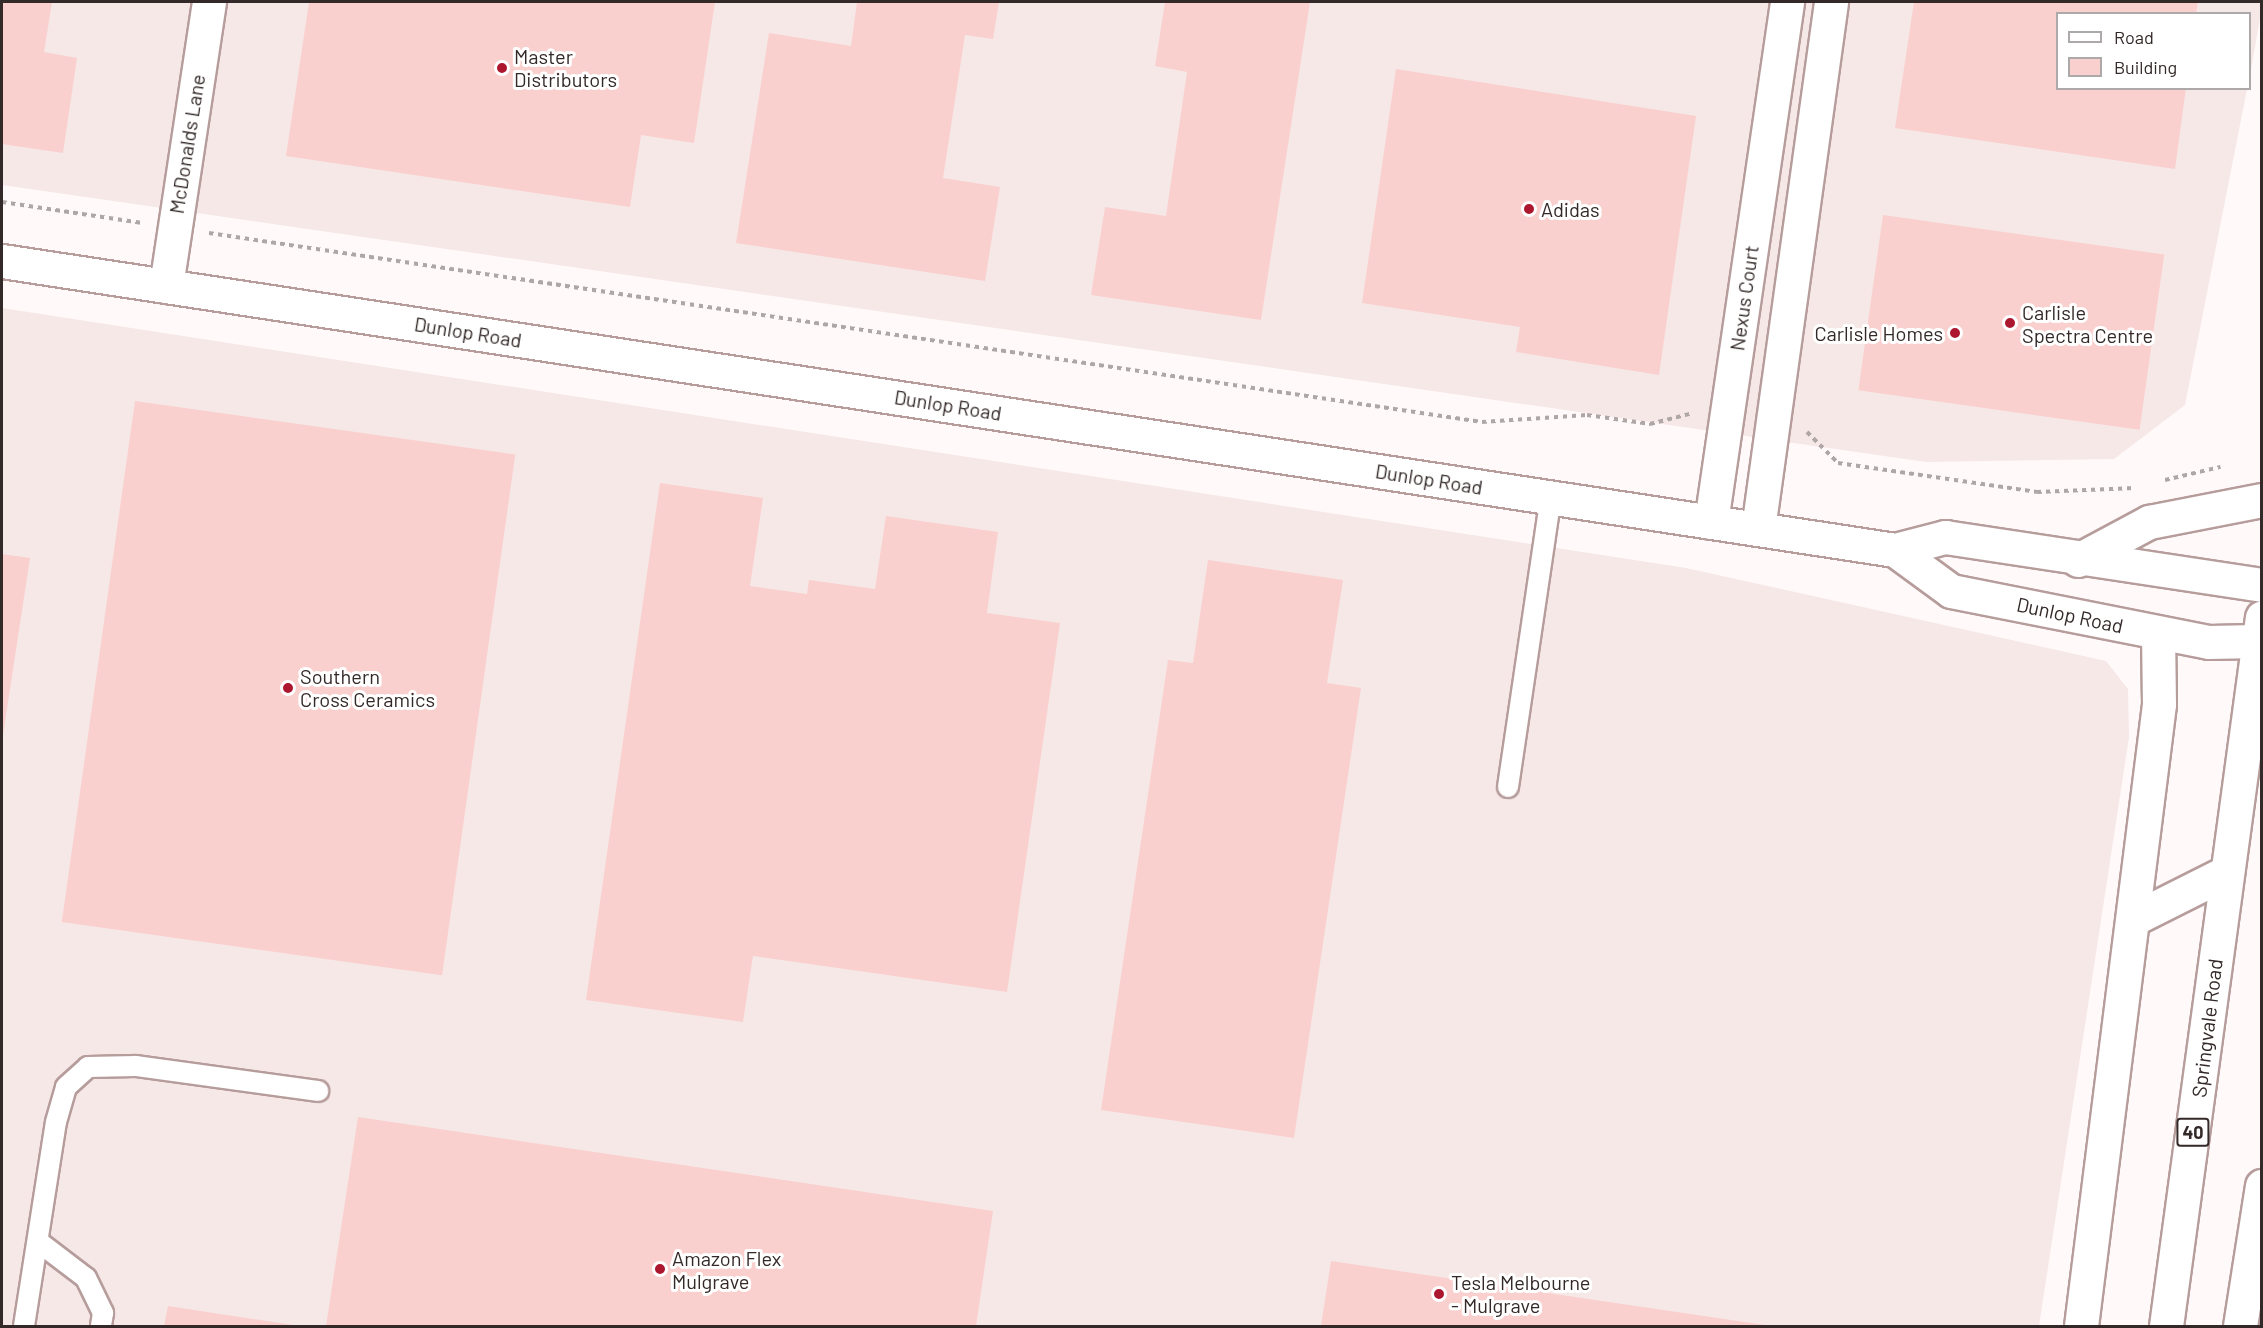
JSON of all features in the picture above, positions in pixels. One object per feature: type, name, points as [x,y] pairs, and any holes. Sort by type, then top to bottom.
[{"type":"main road","name":"McDonalds Lane","points":[[166,286],[209,2]]},
{"type":"main road","name":"Nexus Court","points":[[1711,522],[1787,2]]},
{"type":"main road","points":[[1758,530],[1831,2]]},
{"type":"main road","points":[[1777,74],[1819,81]]},
{"type":"main road","name":"Dunlop Road","points":[[2,261],[1895,550],[1945,537],[2078,560],[2262,585]]},
{"type":"main road","points":[[2078,560],[2149,522],[2262,500]]},
{"type":"main road","name":"Dunlop Road","points":[[1895,550],[1951,591],[2224,644],[2260,633]]},
{"type":"main road","points":[[2081,1326],[2159,704],[2158,633]]},
{"type":"main road","name":"Springvale Road","points":[[2166,1326],[2260,633]]},
{"type":"main road","points":[[2133,919],[2227,872]]},
{"type":"main road","points":[[2240,1326],[2262,1186]]},
{"type":"lane","points":[[1508,787],[1551,497]]},
{"type":"lane","points":[[24,1326],[40,1243],[56,1122],[66,1087],[88,1067],[136,1066],[318,1091]]},
{"type":"lane","points":[[40,1243],[86,1278],[103,1313],[102,1326]]},
{"type":"path","points":[[2,202],[1482,422],[1587,415],[1650,424],[1686,412],[1726,418]]},
{"type":"path","points":[[1795,429],[1807,431],[1838,463],[2037,492],[2143,486]]},
{"type":"path","points":[[2154,483],[2220,467]]},
{"type":"shaded area","points":[[2,2],[2261,2],[2251,69],[2251,12],[2056,12],[2056,90],[2247,90],[2185,405],[2114,459],[1926,462],[2,185]]},
{"type":"shaded area","points":[[2,308],[1686,568],[2106,661],[2128,689],[2129,737],[2039,1326],[2,1326]]},
{"type":"building","points":[[2,2],[52,2],[44,52],[77,58],[63,153],[2,144]]},
{"type":"building","name":"Master Distributors","points":[[309,2],[715,2],[694,143],[641,135],[630,207],[286,156]]},
{"type":"building","points":[[857,2],[999,2],[993,39],[965,35],[943,178],[1000,187],[985,281],[736,243],[769,33],[851,46]]},
{"type":"building","points":[[1165,2],[1310,2],[1261,320],[1091,295],[1105,207],[1166,216],[1187,72],[1155,66]]},
{"type":"building","points":[[1914,2],[2198,2],[2196,12],[2056,12],[2056,90],[2186,90],[2175,169],[1895,128]]},
{"type":"building","name":"Adidas","points":[[1396,69],[1696,116],[1659,375],[1516,352],[1520,327],[1362,303]]},
{"type":"building","name":"Carlisle Spectra Centre","points":[[1883,215],[2164,255],[2140,430],[1858,390]]},
{"type":"building","name":"Southern Cross Ceramics","points":[[135,401],[515,454],[442,975],[62,922]]},
{"type":"building","points":[[660,483],[763,498],[750,586],[807,594],[809,580],[875,589],[886,516],[998,532],[987,613],[1060,623],[1007,992],[753,956],[743,1022],[586,1000]]},
{"type":"building","points":[[2,554],[30,558],[3,735],[2,735]]},
{"type":"building","points":[[1208,560],[1343,580],[1327,683],[1361,688],[1294,1138],[1101,1110],[1168,660],[1193,663]]},
{"type":"building","name":"Amazon Flex Mulgrave","points":[[358,1117],[993,1211],[976,1326],[326,1326]]},
{"type":"building","name":"Tesla Melbourne - Mulgrave","points":[[1331,1261],[1765,1325],[1765,1326],[1321,1326]]},
{"type":"building","points":[[168,1306],[293,1325],[293,1326],[164,1326]]},
{"type":"place","name":"Master Distributors","points":[[502,68]]},
{"type":"place","name":"Adidas","points":[[1529,209]]},
{"type":"place","name":"Carlisle Spectra Centre","points":[[2010,323]]},
{"type":"place","name":"Carlisle Homes","points":[[1955,333]]},
{"type":"place","name":"Southern Cross Ceramics","points":[[288,688]]},
{"type":"place","name":"Amazon Flex Mulgrave","points":[[660,1269]]},
{"type":"place","name":"Tesla Melbourne - Mulgrave","points":[[1439,1294]]}]
